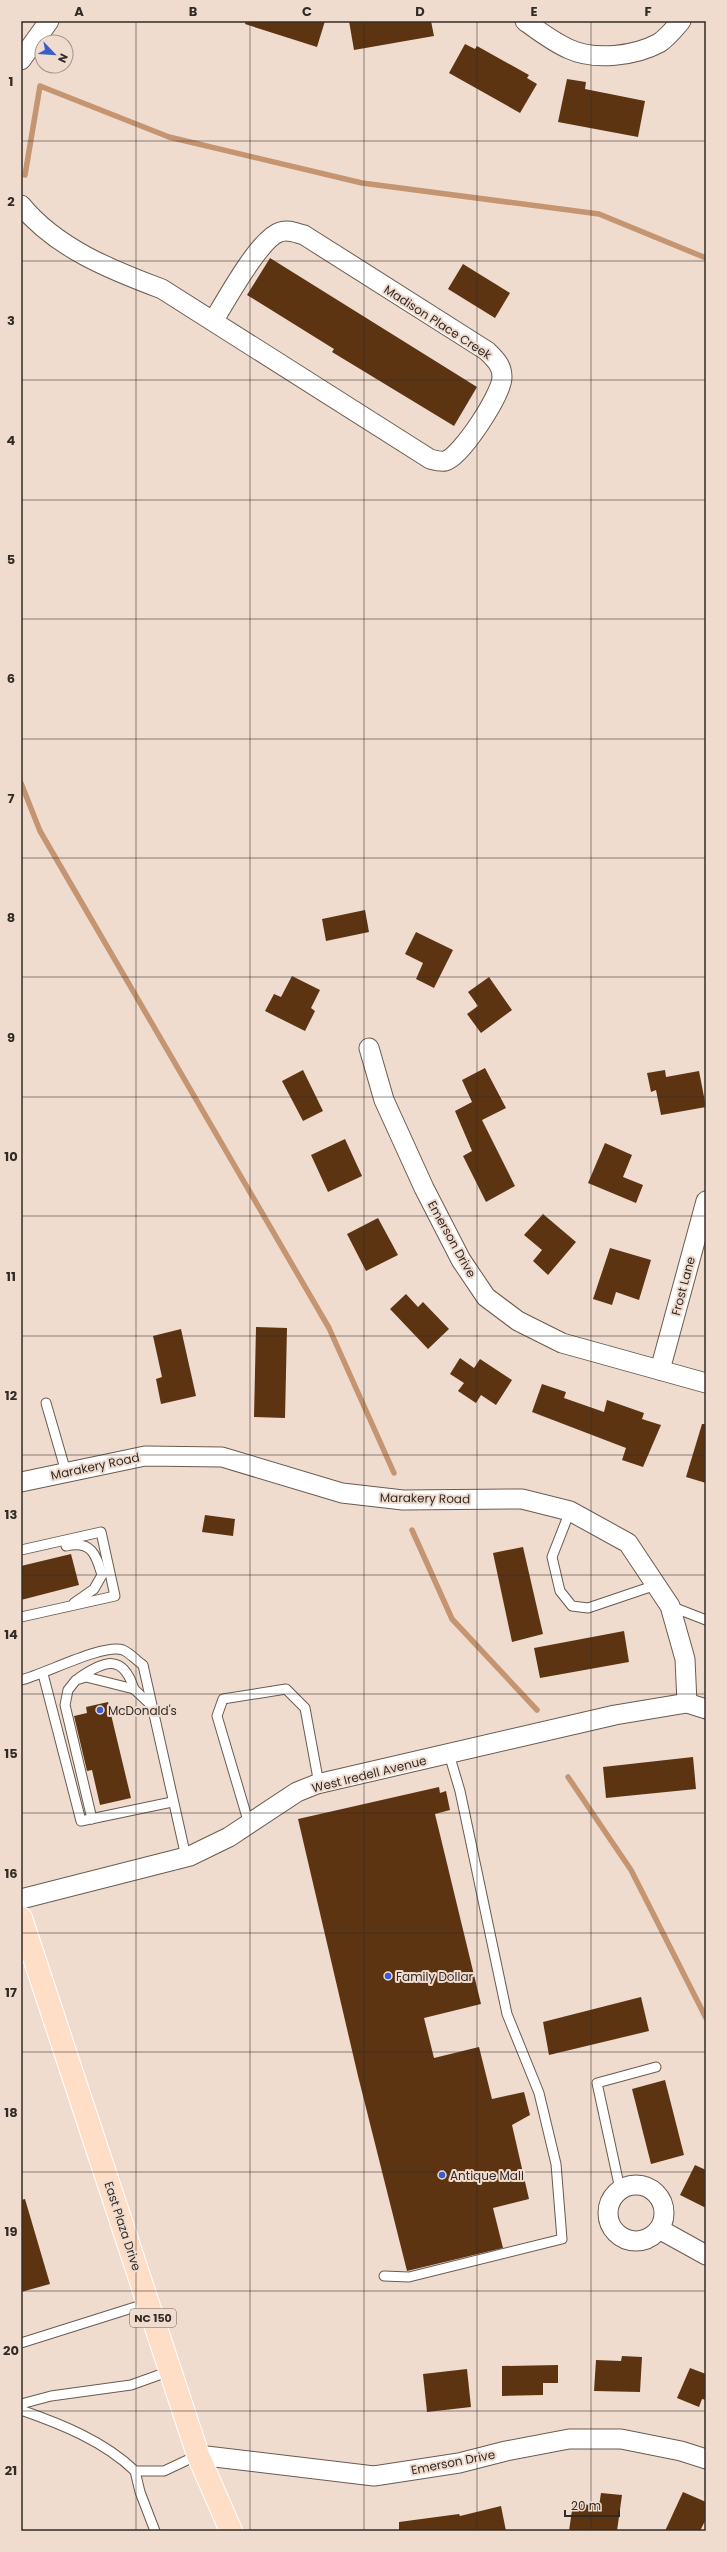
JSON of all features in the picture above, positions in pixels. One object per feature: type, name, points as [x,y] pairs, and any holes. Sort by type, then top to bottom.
[{"type":"main road","name":"East Plaza Drive","points":[[21,1918],[198,2455],[231,2531]]},
{"type":"street","points":[[21,60],[49,21]]},
{"type":"street","points":[[525,21],[550,39],[571,50],[591,56],[641,51],[661,42],[681,21]]},
{"type":"street","name":"Madison Place Creek","points":[[21,205],[64,243],[115,272],[162,289],[214,320],[430,460],[444,462],[457,454],[498,392],[502,377],[499,362],[487,351],[304,235],[291,231],[280,232],[266,240],[214,320]]},
{"type":"street","name":"Emerson Drive","points":[[369,1048],[384,1100],[424,1188],[461,1260],[486,1297],[518,1321],[562,1342],[706,1383]]},
{"type":"street","name":"Frost Lane","points":[[660,1370],[706,1201]]},
{"type":"street","name":"Marakery Road","points":[[21,1482],[145,1456],[222,1457],[342,1493],[403,1500],[522,1499],[570,1512],[628,1543],[670,1606],[685,1659],[687,1703]]},
{"type":"street","points":[[687,1703],[706,1709]]},
{"type":"street","name":"West Iredell Avenue","points":[[21,1899],[186,1857],[229,1837],[297,1792],[319,1784],[615,1715],[687,1703]]},
{"type":"street","points":[[630,2185],[641,2185],[651,2190],[659,2198],[663,2208],[664,2219],[659,2229],[651,2237],[641,2241],[630,2242],[620,2237],[612,2229],[608,2219],[608,2208],[612,2197],[620,2190],[630,2185]]},
{"type":"street","points":[[659,2229],[706,2254]]},
{"type":"street","name":"Emerson Drive","points":[[198,2455],[374,2476],[459,2463],[506,2451],[569,2440],[621,2440],[680,2451],[706,2459]]},
{"type":"lane","points":[[46,1403],[66,1472]]},
{"type":"lane","points":[[570,1512],[552,1558],[560,1591],[572,1606],[588,1608],[656,1585]]},
{"type":"lane","points":[[21,1550],[101,1532],[116,1596],[21,1617]]},
{"type":"lane","points":[[21,1556],[75,1544],[87,1546],[95,1553],[102,1576],[94,1589],[70,1606]]},
{"type":"lane","points":[[670,1606],[706,1620]]},
{"type":"lane","points":[[21,1680],[43,1674],[101,1650],[123,1650],[143,1665],[172,1802],[186,1857]]},
{"type":"lane","points":[[92,1819],[65,1705],[68,1690],[76,1680],[93,1668],[107,1664],[119,1664],[129,1672],[134,1689]]},
{"type":"lane","points":[[43,1674],[81,1821],[172,1802]]},
{"type":"lane","points":[[76,1680],[86,1677],[134,1689],[151,1705]]},
{"type":"lane","points":[[249,1824],[217,1716],[223,1699],[286,1689],[305,1708],[319,1784]]},
{"type":"lane","points":[[384,2276],[409,2277],[562,2239],[556,2164],[539,2093],[507,2014],[460,1791],[449,1754]]},
{"type":"lane","points":[[620,2190],[597,2083],[656,2067]]},
{"type":"lane","points":[[21,2343],[148,2303]]},
{"type":"lane","points":[[21,2404],[51,2396],[131,2385],[170,2371]]},
{"type":"lane","points":[[21,2410],[75,2432],[119,2456],[135,2471],[140,2492],[155,2531]]},
{"type":"lane","points":[[135,2471],[164,2471],[198,2455]]},
{"type":"building","points":[[246,21],[325,21],[317,47],[245,24]]},
{"type":"building","points":[[349,21],[431,21],[434,36],[354,50]]},
{"type":"building","points":[[465,44],[475,49],[477,46],[529,75],[527,78],[537,84],[520,113],[449,73]]},
{"type":"building","points":[[567,79],[586,82],[585,89],[645,101],[638,137],[558,122]]},
{"type":"building","points":[[270,258],[477,387],[454,426],[332,352],[334,349],[247,295]]},
{"type":"building","points":[[463,264],[510,293],[495,318],[448,289]]},
{"type":"building","points":[[365,910],[369,932],[326,941],[322,919]]},
{"type":"building","points":[[416,932],[453,950],[434,988],[416,979],[423,963],[405,954]]},
{"type":"building","points":[[292,976],[320,990],[311,1008],[315,1011],[305,1031],[265,1011],[274,994],[281,997]]},
{"type":"building","points":[[489,977],[512,1010],[481,1033],[467,1014],[478,1006],[468,992]]},
{"type":"building","points":[[485,1068],[506,1108],[482,1120],[515,1186],[486,1202],[463,1156],[472,1151],[455,1111],[472,1102],[462,1080]]},
{"type":"building","points":[[303,1070],[323,1111],[303,1121],[282,1081]]},
{"type":"building","points":[[665,1070],[666,1077],[699,1071],[706,1107],[661,1115],[656,1090],[651,1092],[647,1073]]},
{"type":"building","points":[[345,1139],[362,1176],[328,1192],[311,1155]]},
{"type":"building","points":[[605,1143],[632,1155],[623,1177],[643,1185],[636,1203],[588,1183]]},
{"type":"building","points":[[543,1214],[576,1242],[548,1275],[533,1261],[542,1250],[524,1235]]},
{"type":"building","points":[[378,1218],[398,1255],[366,1271],[347,1234]]},
{"type":"building","points":[[610,1248],[651,1260],[639,1300],[616,1292],[612,1305],[593,1299]]},
{"type":"building","points":[[406,1294],[418,1307],[423,1302],[449,1329],[428,1349],[390,1309]]},
{"type":"building","points":[[256,1327],[287,1328],[285,1418],[254,1417]]},
{"type":"building","points":[[181,1329],[196,1396],[161,1404],[156,1379],[162,1377],[153,1336]]},
{"type":"building","points":[[460,1358],[474,1368],[480,1359],[512,1380],[496,1405],[481,1395],[476,1403],[458,1391],[464,1383],[450,1374]]},
{"type":"building","points":[[542,1384],[566,1392],[564,1398],[604,1412],[607,1400],[644,1413],[642,1419],[661,1425],[643,1467],[622,1460],[626,1448],[532,1412]]},
{"type":"building","points":[[702,1424],[706,1424],[706,1483],[686,1477]]},
{"type":"building","points":[[205,1515],[235,1519],[233,1536],[202,1532]]},
{"type":"building","points":[[523,1547],[543,1634],[512,1642],[493,1553]]},
{"type":"building","points":[[71,1554],[79,1585],[21,1600],[21,1566]]},
{"type":"building","points":[[624,1631],[629,1662],[540,1678],[534,1648]]},
{"type":"building","points":[[108,1702],[131,1798],[100,1805],[92,1770],[87,1771],[74,1716],[87,1713],[86,1707]]},
{"type":"building","points":[[693,1757],[696,1789],[606,1798],[603,1767]]},
{"type":"building","points":[[439,1787],[440,1793],[446,1791],[450,1810],[435,1814],[481,2004],[424,2018],[434,2058],[479,2047],[492,2099],[524,2092],[530,2115],[512,2125],[529,2199],[493,2208],[503,2248],[407,2271],[358,2076],[298,1819]]},
{"type":"building","points":[[641,1997],[649,2031],[549,2055],[543,2022]]},
{"type":"building","points":[[665,2080],[684,2155],[651,2164],[632,2089]]},
{"type":"building","points":[[695,2165],[706,2170],[706,2208],[680,2195]]},
{"type":"building","points":[[25,2199],[50,2284],[21,2292],[21,2200]]},
{"type":"building","points":[[622,2356],[642,2357],[640,2392],[594,2391],[596,2360],[621,2361]]},
{"type":"building","points":[[558,2365],[558,2383],[543,2383],[543,2395],[502,2396],[502,2366]]},
{"type":"building","points":[[690,2368],[706,2374],[706,2400],[702,2399],[699,2407],[677,2398]]},
{"type":"building","points":[[467,2369],[471,2407],[427,2412],[423,2374]]},
{"type":"building","points":[[683,2492],[706,2502],[706,2519],[700,2531],[665,2531]]},
{"type":"building","points":[[601,2493],[622,2495],[617,2531],[569,2531],[573,2503],[599,2506]]},
{"type":"building","points":[[501,2506],[506,2531],[399,2531],[399,2522],[459,2514],[460,2516]]},
{"type":"waterway","points":[[25,175],[40,86],[169,137],[362,183],[599,214],[706,258]]},
{"type":"waterway","points":[[21,783],[40,831],[329,1328],[394,1473]]},
{"type":"waterway","points":[[412,1530],[452,1619],[537,1710]]},
{"type":"waterway","points":[[568,1777],[631,1870],[706,2018]]},
{"type":"place","name":"McDonald's","points":[[100,1710]]},
{"type":"place","name":"Family Dollar","points":[[388,1976]]},
{"type":"place","name":"Antique Mall","points":[[442,2175]]}]
